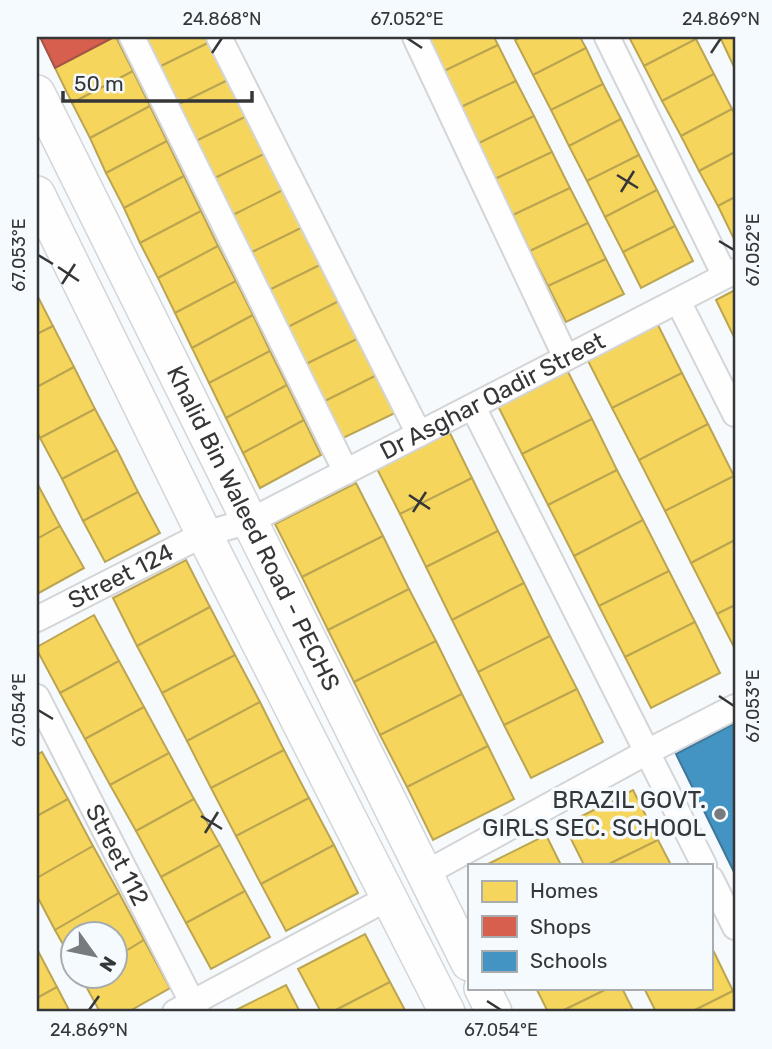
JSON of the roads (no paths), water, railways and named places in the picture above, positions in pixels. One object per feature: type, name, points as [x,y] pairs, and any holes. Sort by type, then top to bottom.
[{"type":"main road","name":"Khalid Bin Waleed Road - PECHS","points":[[37,93],[468,961]]},
{"type":"main road","name":"Khalid Bin Waleed Road - PECHS","points":[[37,194],[204,534],[447,1012]]},
{"type":"main road","points":[[483,990],[494,1012]]},
{"type":"street","points":[[132,37],[346,472]]},
{"type":"street","points":[[219,37],[419,434]]},
{"type":"street","points":[[415,37],[566,358]]},
{"type":"street","points":[[607,37],[730,273]]},
{"type":"street","name":"Dr Asghar Qadir Street","points":[[250,522],[730,273]]},
{"type":"street","points":[[678,301],[735,414]]},
{"type":"street","points":[[473,407],[703,864]]},
{"type":"street","name":"Street 124","points":[[37,619],[204,534],[250,522]]},
{"type":"street","name":"Street 112","points":[[37,697],[188,1009]]},
{"type":"street","points":[[424,874],[735,707]]},
{"type":"street","points":[[712,880],[735,927]]},
{"type":"street","points":[[188,1009],[388,898]]},
{"type":"place","name":"BRAZIL GOVT. GIRLS SEC. SCHOOL","points":[[720,814]]}]
